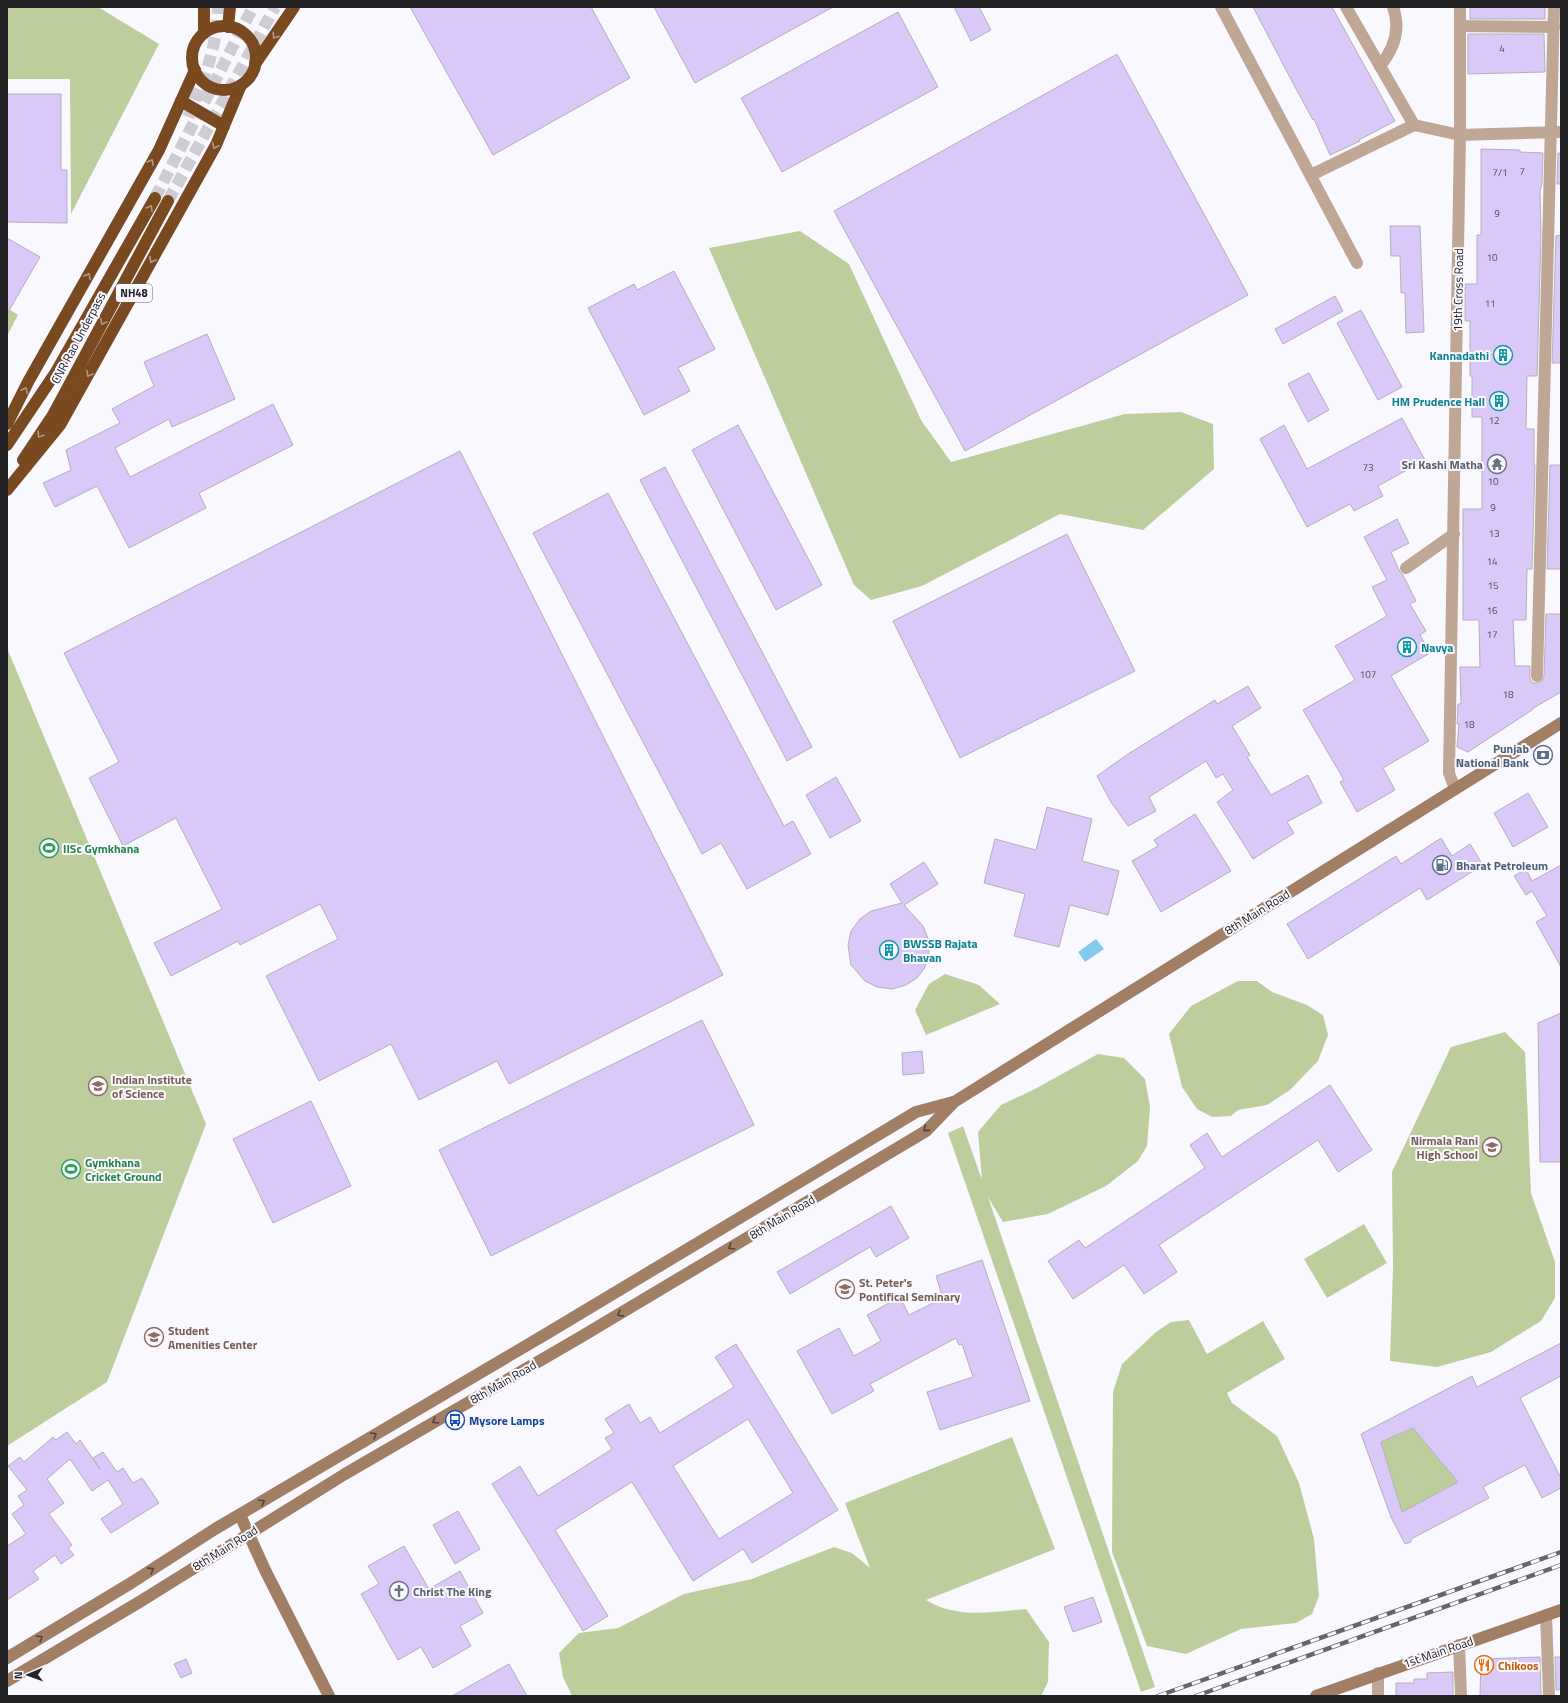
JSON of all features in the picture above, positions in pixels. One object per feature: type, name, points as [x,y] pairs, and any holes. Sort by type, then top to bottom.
[{"type":"highway","points":[[204,7],[204,34]]},
{"type":"highway","points":[[228,27],[230,7]]},
{"type":"highway","points":[[255,64],[294,7]]},
{"type":"highway","points":[[241,85],[227,90],[217,89],[207,85],[200,79],[195,70],[193,60],[193,50],[197,41],[213,28],[228,27],[241,31],[249,38],[254,46],[256,56],[255,64]]},
{"type":"highway","name":"NH48","points":[[7,490],[60,425],[216,145],[241,85],[251,75],[255,64]]},
{"type":"highway","points":[[7,424],[32,376],[158,150],[195,70]]},
{"type":"highway","points":[[181,101],[224,126]]},
{"type":"highway","name":"CNR Rao Underpass","points":[[7,445],[56,372],[155,198]]},
{"type":"highway","name":"CNR Rao Underpass","points":[[7,484],[53,415],[168,201]]},
{"type":"main road","name":"8th Main Road","points":[[7,1681],[141,1601],[345,1474],[572,1342],[926,1131],[954,1102],[1561,723]]},
{"type":"main road","name":"8th Main Road","points":[[7,1658],[240,1515],[916,1112],[954,1102]]},
{"type":"main road","points":[[240,1515],[265,1570],[329,1696]]},
{"type":"main road","points":[[131,1583],[141,1601]]},
{"type":"main road","name":"1st Main Road","points":[[1316,1696],[1561,1610]]},
{"type":"street","points":[[1221,7],[1357,263]]},
{"type":"street","points":[[1346,7],[1414,125]]},
{"type":"street","points":[[1380,66],[1390,52],[1396,36],[1397,25],[1393,7]]},
{"type":"street","name":"19th Cross Road","points":[[1455,789],[1449,773],[1460,135],[1460,7]]},
{"type":"street","points":[[1537,676],[1556,132],[1554,7]]},
{"type":"street","points":[[1460,26],[1554,26]]},
{"type":"street","points":[[1311,175],[1414,125],[1460,135],[1556,132]]},
{"type":"street","points":[[1406,568],[1454,534]]},
{"type":"street","points":[[1546,1615],[1549,1696]]},
{"type":"street","points":[[1459,1645],[1462,1696]]},
{"type":"street","points":[[1378,1673],[1378,1696]]},
{"type":"green space","points":[[7,7],[98,7],[159,44],[71,214],[70,79],[7,79]]},
{"type":"green space","points":[[800,231],[849,264],[921,420],[951,462],[1125,414],[1181,412],[1213,424],[1214,469],[1143,530],[1060,514],[922,586],[871,600],[854,585],[709,248]]},
{"type":"green space","points":[[7,308],[18,315],[7,336]]},
{"type":"green space","name":"IISc Gymkhana","points":[[7,648],[206,1124],[107,1382],[7,1446]]},
{"type":"green space","points":[[945,974],[979,985],[1000,1004],[926,1035],[915,1010],[929,984]]},
{"type":"green space","points":[[1238,981],[1257,981],[1272,992],[1307,1005],[1323,1015],[1328,1035],[1318,1061],[1290,1090],[1267,1105],[1238,1110],[1231,1116],[1212,1117],[1197,1109],[1182,1087],[1169,1034],[1191,1006]]},
{"type":"green space","points":[[1505,1032],[1525,1052],[1531,1193],[1555,1262],[1555,1298],[1541,1321],[1491,1352],[1437,1367],[1390,1361],[1393,1268],[1392,1172],[1451,1047]]},
{"type":"green space","points":[[1098,1054],[1124,1058],[1145,1079],[1150,1107],[1147,1146],[1138,1161],[1106,1186],[1048,1214],[1003,1222],[988,1197],[1155,1687],[1141,1692],[948,1133],[963,1126],[982,1180],[978,1132],[1001,1105],[1033,1090]]},
{"type":"green space","points":[[1364,1224],[1387,1263],[1327,1298],[1304,1259]]},
{"type":"green space","points":[[1189,1320],[1207,1354],[1263,1321],[1285,1359],[1227,1393],[1232,1403],[1277,1436],[1299,1483],[1314,1539],[1319,1596],[1312,1614],[1296,1623],[1241,1629],[1186,1654],[1147,1646],[1112,1552],[1113,1392],[1122,1364],[1156,1332],[1171,1322]]},
{"type":"green space","points":[[1413,1428],[1458,1482],[1402,1512],[1381,1442]]},
{"type":"green space","points":[[1012,1437],[1055,1549],[926,1600],[950,1610],[962,1612],[974,1613],[1026,1609],[1049,1642],[1048,1682],[1041,1696],[572,1696],[563,1677],[559,1653],[579,1633],[618,1628],[684,1594],[752,1579],[834,1547],[852,1553],[870,1568],[845,1503]]},
{"type":"water","points":[[1096,939],[1104,949],[1085,962],[1078,952]]},
{"type":"building","points":[[410,7],[591,7],[630,78],[493,155]]},
{"type":"building","points":[[654,7],[833,7],[695,83]]},
{"type":"building","points":[[954,7],[979,7],[991,30],[971,41]]},
{"type":"building","points":[[1253,7],[1332,7],[1395,121],[1359,140],[1360,141],[1330,155],[1314,119],[1313,120]]},
{"type":"building","points":[[1470,7],[1545,7],[1545,19],[1470,19]]},
{"type":"building","points":[[898,12],[938,87],[782,172],[741,98]]},
{"type":"building","points":[[1468,34],[1544,34],[1545,72],[1468,74]]},
{"type":"building","points":[[1117,54],[1248,295],[965,451],[834,211]]},
{"type":"building","points":[[7,94],[61,94],[61,170],[67,170],[67,223],[7,222]]},
{"type":"building","points":[[1481,149],[1520,150],[1520,152],[1543,153],[1542,184],[1540,191],[1541,236],[1537,376],[1527,376],[1526,429],[1534,429],[1535,465],[1532,569],[1527,569],[1526,620],[1513,620],[1515,666],[1530,666],[1530,679],[1533,683],[1537,683],[1543,680],[1544,676],[1546,614],[1561,614],[1561,692],[1532,709],[1468,752],[1457,747],[1459,724],[1457,724],[1458,704],[1461,704],[1460,667],[1480,667],[1479,620],[1463,620],[1463,509],[1482,509],[1482,417],[1472,417],[1470,321],[1465,321],[1465,284],[1477,284],[1477,235],[1481,235]]},
{"type":"building","points":[[1558,153],[1561,153],[1561,184],[1557,184]]},
{"type":"building","points":[[1390,226],[1420,226],[1424,332],[1406,333],[1405,293],[1401,293],[1400,256],[1391,256]]},
{"type":"building","points":[[1561,235],[1561,363],[1552,363],[1556,236]]},
{"type":"building","points":[[7,238],[40,257],[7,314]]},
{"type":"building","points":[[674,271],[715,349],[678,368],[690,391],[644,415],[588,308],[634,284],[637,290]]},
{"type":"building","points":[[1335,296],[1343,311],[1283,344],[1275,329]]},
{"type":"building","points":[[1361,310],[1402,387],[1378,400],[1337,323]]},
{"type":"building","points":[[207,334],[235,399],[172,427],[169,419],[115,448],[130,477],[273,404],[293,445],[199,493],[206,508],[129,548],[97,486],[55,507],[43,483],[71,470],[66,450],[120,423],[112,409],[154,386],[144,362]]},
{"type":"building","points":[[1309,373],[1329,410],[1308,422],[1288,384]]},
{"type":"building","points":[[1402,418],[1425,460],[1378,486],[1383,496],[1354,511],[1350,504],[1307,527],[1260,439],[1284,425],[1307,469]]},
{"type":"building","points":[[738,425],[822,585],[776,610],[692,450]]},
{"type":"building","points":[[460,451],[723,975],[509,1084],[497,1061],[419,1100],[391,1044],[319,1081],[266,976],[338,939],[320,904],[240,945],[238,941],[171,976],[154,943],[222,909],[176,818],[123,846],[89,778],[119,762],[64,653]]},
{"type":"building","points":[[1550,465],[1561,465],[1561,569],[1547,569]]},
{"type":"building","points":[[665,467],[812,747],[787,761],[640,480]]},
{"type":"building","points":[[608,493],[784,826],[793,821],[811,854],[747,889],[721,843],[702,854],[533,533]]},
{"type":"building","points":[[1397,519],[1409,543],[1391,552],[1416,601],[1410,604],[1426,631],[1420,635],[1430,653],[1391,676],[1429,741],[1383,768],[1395,790],[1357,812],[1340,782],[1344,780],[1303,710],[1355,680],[1335,646],[1387,616],[1372,587],[1387,580],[1364,537]]},
{"type":"building","points":[[1067,534],[1135,671],[960,758],[893,621]]},
{"type":"building","points":[[1248,686],[1261,708],[1232,726],[1250,755],[1247,757],[1271,795],[1308,775],[1322,803],[1287,822],[1294,833],[1253,859],[1217,802],[1233,790],[1223,774],[1216,778],[1206,761],[1149,797],[1156,811],[1128,826],[1111,802],[1097,776],[1128,754],[1215,700],[1217,704]]},
{"type":"building","points":[[836,777],[861,821],[830,838],[806,795]]},
{"type":"building","points":[[1528,793],[1548,827],[1513,847],[1494,813]]},
{"type":"building","points":[[1047,807],[1092,819],[1082,861],[1119,871],[1108,915],[1070,905],[1059,947],[1014,936],[1025,894],[984,883],[995,839],[1036,850]]},
{"type":"building","points":[[1195,814],[1231,871],[1161,912],[1132,861],[1158,846],[1154,840]]},
{"type":"building","points":[[1441,838],[1452,856],[1470,844],[1483,865],[1427,900],[1420,888],[1308,959],[1287,924],[1396,856],[1401,864]]},
{"type":"building","name":"BWSSB Rajata Bhavan","points":[[924,862],[938,884],[904,905],[923,926],[929,941],[929,956],[924,969],[917,978],[906,985],[892,989],[877,987],[865,981],[851,965],[848,945],[851,931],[860,919],[871,911],[902,903],[890,884]]},
{"type":"building","points":[[1561,865],[1561,967],[1536,922],[1547,916],[1532,891],[1526,895],[1514,876],[1526,869],[1532,881]]},
{"type":"building","points":[[1561,1013],[1561,1162],[1540,1162],[1538,1023]]},
{"type":"building","points":[[702,1020],[754,1125],[491,1256],[439,1150]]},
{"type":"building","points":[[922,1051],[924,1073],[903,1075],[902,1053]]},
{"type":"building","points":[[1330,1085],[1372,1150],[1338,1172],[1318,1140],[1159,1245],[1177,1272],[1144,1294],[1124,1265],[1073,1299],[1048,1261],[1079,1240],[1085,1248],[1205,1168],[1190,1145],[1207,1133],[1222,1157]]},
{"type":"building","points":[[311,1101],[351,1186],[273,1223],[233,1139]]},
{"type":"building","points":[[891,1206],[909,1238],[876,1257],[870,1247],[790,1294],[777,1272]]},
{"type":"building","points":[[982,1260],[1030,1401],[940,1430],[927,1392],[973,1377],[962,1344],[959,1345],[956,1338],[870,1384],[874,1391],[832,1414],[797,1351],[839,1328],[854,1356],[881,1341],[867,1315],[900,1297],[909,1315],[943,1298],[936,1276]]},
{"type":"building","points":[[1561,1343],[1561,1376],[1520,1398],[1561,1478],[1561,1488],[1542,1498],[1525,1465],[1483,1487],[1489,1498],[1411,1539],[1411,1542],[1405,1544],[1391,1517],[1361,1434],[1472,1376],[1477,1387]],"holes":[[[1413,1428],[1458,1482],[1402,1512],[1381,1442]]]},
{"type":"building","points":[[736,1344],[838,1510],[752,1563],[743,1549],[693,1581],[632,1482],[555,1530],[608,1616],[583,1631],[492,1484],[520,1466],[538,1496],[612,1449],[605,1438],[614,1433],[605,1419],[629,1404],[640,1423],[650,1417],[660,1433],[734,1387],[715,1357]],"holes":[[[748,1419],[793,1493],[719,1539],[673,1466]]]},
{"type":"building","points":[[67,1432],[76,1444],[80,1440],[100,1469],[93,1458],[103,1452],[117,1472],[123,1468],[133,1483],[142,1478],[159,1503],[111,1533],[101,1519],[123,1504],[108,1480],[92,1491],[70,1459],[47,1479],[64,1503],[49,1514],[72,1545],[68,1548],[74,1555],[61,1564],[55,1555],[33,1571],[39,1579],[7,1600],[7,1546],[26,1534],[12,1514],[24,1505],[18,1496],[27,1490],[8,1466],[20,1457],[24,1462],[53,1437],[56,1440]]},
{"type":"building","points":[[458,1511],[480,1549],[455,1564],[433,1525]]},
{"type":"building","points":[[404,1546],[429,1589],[460,1571],[483,1613],[460,1626],[471,1646],[433,1668],[421,1647],[398,1660],[361,1594],[379,1584],[368,1566]]},
{"type":"building","points":[[1093,1597],[1102,1622],[1073,1632],[1064,1607]]},
{"type":"building","points":[[1540,1657],[1541,1696],[1480,1696],[1481,1659]]},
{"type":"building","points":[[1555,1657],[1561,1657],[1561,1689],[1556,1690]]},
{"type":"building","points":[[186,1659],[192,1673],[181,1678],[174,1664]]},
{"type":"building","points":[[509,1664],[527,1696],[452,1696]]},
{"type":"building","points":[[1453,1672],[1453,1696],[1396,1696],[1396,1683],[1414,1683],[1414,1679],[1427,1679],[1427,1673]]},
{"type":"tunnel","points":[[188,117],[209,64],[215,37],[218,7]]},
{"type":"tunnel","points":[[155,198],[253,7]]},
{"type":"tunnel","points":[[168,201],[275,7]]},
{"type":"railway","points":[[1158,1696],[1561,1552]]},
{"type":"railway","points":[[1196,1696],[1561,1565]]},
{"type":"place","name":"Kannadathi","points":[[1503,355]]},
{"type":"place","name":"HM Prudence Hall","points":[[1499,401]]},
{"type":"place","name":"Sri Kashi Matha","points":[[1497,464]]},
{"type":"place","name":"Navya","points":[[1407,647]]},
{"type":"place","name":"Punjab National Bank","points":[[1543,755]]},
{"type":"place","name":"IISc Gymkhana","points":[[49,848]]},
{"type":"place","name":"Bharat Petroleum","points":[[1442,865]]},
{"type":"place","name":"BWSSB Rajata Bhavan","points":[[889,950]]},
{"type":"place","name":"Indian Institute of Science","points":[[98,1086]]},
{"type":"place","name":"Nirmala Rani High School","points":[[1492,1147]]},
{"type":"place","name":"Gymkhana Cricket Ground","points":[[71,1169]]},
{"type":"place","name":"St. Peter's Pontifical Seminary","points":[[845,1289]]},
{"type":"place","name":"Student Amenities Center","points":[[154,1337]]},
{"type":"place","name":"Mysore Lamps","points":[[455,1420]]},
{"type":"place","name":"Christ The King","points":[[399,1591]]},
{"type":"place","name":"Chikoos","points":[[1484,1665]]}]
